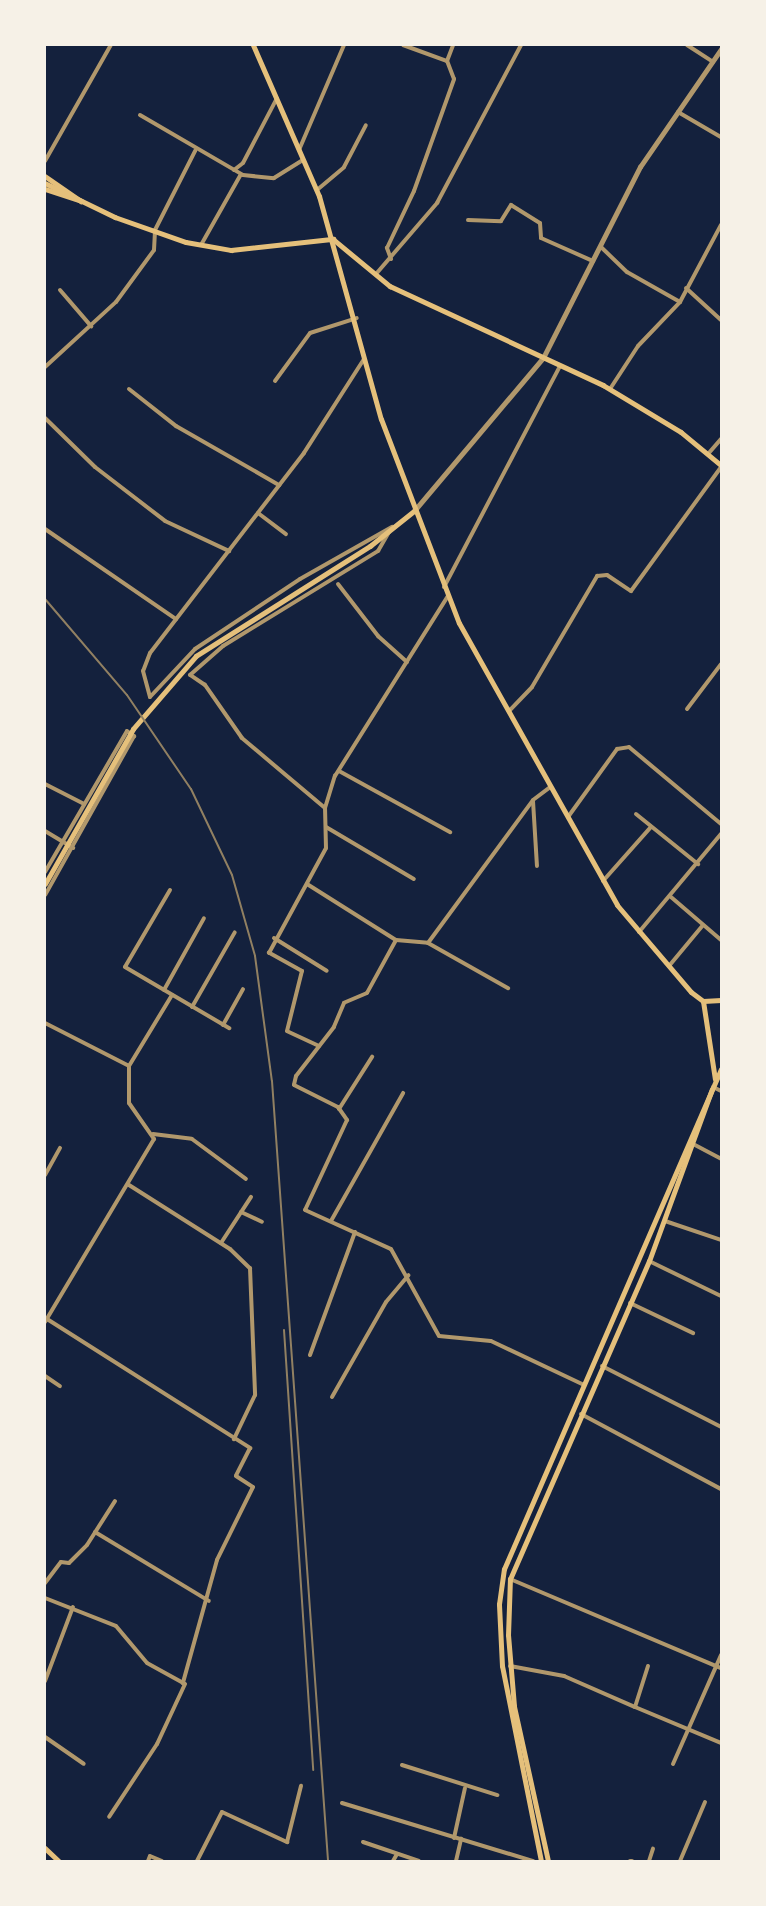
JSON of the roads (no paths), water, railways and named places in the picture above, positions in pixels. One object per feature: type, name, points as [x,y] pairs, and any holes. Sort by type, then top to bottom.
[{"type":"main road","points":[[253,45],[317,190],[357,318],[381,419],[443,587],[549,787],[603,881],[668,968],[703,1001],[714,1086],[695,1144],[649,1261],[580,1414],[510,1579],[510,1666],[548,1861]]},
{"type":"main road","points":[[45,176],[81,201]]},
{"type":"main road","points":[[45,183],[81,201]]},
{"type":"main road","points":[[45,189],[201,245],[231,250],[333,239],[376,274],[610,389],[708,454],[721,466]]},
{"type":"main road","points":[[45,884],[132,729],[196,656],[387,534],[414,511]]},
{"type":"main road","points":[[703,1001],[721,1000]]},
{"type":"main road","points":[[541,1861],[506,1697],[499,1604],[514,1543],[721,1069]]},
{"type":"main road","points":[[45,1848],[59,1861]]},
{"type":"street","points":[[45,161],[111,45]]},
{"type":"street","points":[[299,150],[344,45]]},
{"type":"street","points":[[403,45],[447,61]]},
{"type":"street","points":[[391,259],[387,248],[414,191],[454,79],[447,61],[453,45]]},
{"type":"street","points":[[376,274],[437,203],[521,45]]},
{"type":"street","points":[[687,45],[713,62]]},
{"type":"street","points":[[414,511],[543,358],[640,167],[721,49]]},
{"type":"street","points":[[234,170],[243,163],[277,98]]},
{"type":"street","points":[[677,112],[721,137]]},
{"type":"street","points":[[140,115],[195,151],[241,174],[274,178],[303,160]]},
{"type":"street","points":[[317,190],[344,168],[366,125]]},
{"type":"street","points":[[45,368],[91,326],[154,250],[155,230],[195,151]]},
{"type":"street","points":[[201,245],[241,174]]},
{"type":"street","points":[[468,220],[501,221],[511,205],[540,223],[541,238],[593,261]]},
{"type":"street","points":[[610,389],[638,346],[680,302],[721,225]]},
{"type":"street","points":[[601,247],[627,272],[680,302]]},
{"type":"street","points":[[686,288],[721,320]]},
{"type":"street","points":[[60,290],[91,326]]},
{"type":"street","points":[[275,381],[310,333],[357,318]]},
{"type":"street","points":[[366,356],[334,412],[176,619],[143,671],[143,687],[152,698],[195,649],[300,579],[395,527]]},
{"type":"street","points":[[443,587],[560,366]]},
{"type":"street","points":[[129,388],[176,426],[279,485]]},
{"type":"street","points":[[45,418],[94,467],[165,521],[229,551]]},
{"type":"street","points":[[708,454],[721,439]]},
{"type":"street","points":[[509,711],[532,687],[597,576],[607,575],[631,591],[721,466]]},
{"type":"street","points":[[258,513],[286,534]]},
{"type":"street","points":[[45,529],[176,619]]},
{"type":"street","points":[[325,808],[242,738],[205,685],[190,675],[224,646],[378,551],[387,534]]},
{"type":"street","points":[[338,584],[378,636],[407,662]]},
{"type":"street","points":[[319,1046],[287,1030],[302,971],[269,953],[274,938],[326,848],[325,808],[339,771],[448,597]]},
{"type":"street","points":[[687,709],[721,664]]},
{"type":"street","points":[[45,872],[127,731],[134,736],[96,808],[45,895]]},
{"type":"street","points":[[568,818],[617,749],[629,747],[721,824]]},
{"type":"street","points":[[339,771],[450,832]]},
{"type":"street","points":[[45,784],[96,808]]},
{"type":"street","points":[[428,943],[533,800],[549,787]]},
{"type":"street","points":[[533,800],[537,866]]},
{"type":"street","points":[[636,814],[698,864]]},
{"type":"street","points":[[326,826],[414,879]]},
{"type":"street","points":[[603,881],[651,827]]},
{"type":"street","points":[[45,831],[73,848]]},
{"type":"street","points":[[639,932],[671,897],[721,834]]},
{"type":"street","points":[[307,884],[396,940],[428,943],[508,988]]},
{"type":"street","points":[[170,890],[125,967],[229,1028]]},
{"type":"street","points":[[671,897],[721,940]]},
{"type":"street","points":[[164,990],[204,918]]},
{"type":"street","points":[[668,968],[703,925]]},
{"type":"street","points":[[192,1007],[236,932]]},
{"type":"street","points":[[274,938],[327,971]]},
{"type":"street","points":[[396,940],[367,993],[344,1003],[294,1085],[339,1109],[347,1120],[305,1202],[305,1210],[391,1249],[408,1275],[439,1336],[491,1341],[584,1385]]},
{"type":"street","points":[[223,1025],[243,989]]},
{"type":"street","points":[[172,994],[129,1066],[129,1103],[153,1134],[187,1137],[246,1179]]},
{"type":"street","points":[[45,1023],[129,1066]]},
{"type":"street","points":[[339,1109],[372,1057]]},
{"type":"street","points":[[714,1086],[721,1091]]},
{"type":"street","points":[[331,1221],[403,1093]]},
{"type":"street","points":[[109,1817],[157,1744],[183,1683],[209,1601],[217,1560],[253,1488],[236,1476],[250,1449],[46,1321],[129,1185],[153,1134]]},
{"type":"street","points":[[695,1144],[721,1159]]},
{"type":"street","points":[[45,1175],[60,1148]]},
{"type":"street","points":[[129,1185],[246,1262],[252,1277],[255,1395],[234,1439]]},
{"type":"street","points":[[220,1243],[251,1197]]},
{"type":"street","points":[[241,1212],[262,1222]]},
{"type":"street","points":[[665,1221],[721,1240]]},
{"type":"street","points":[[310,1355],[355,1232]]},
{"type":"street","points":[[649,1261],[721,1296]]},
{"type":"street","points":[[332,1397],[386,1302],[408,1275]]},
{"type":"street","points":[[630,1303],[693,1333]]},
{"type":"street","points":[[601,1366],[721,1427]]},
{"type":"street","points":[[45,1376],[60,1386]]},
{"type":"street","points":[[580,1414],[721,1489]]},
{"type":"street","points":[[45,1583],[95,1532],[115,1501]]},
{"type":"street","points":[[95,1532],[209,1601]]},
{"type":"street","points":[[510,1579],[719,1666]]},
{"type":"street","points":[[45,1598],[101,1618],[116,1626],[147,1663],[183,1683]]},
{"type":"street","points":[[45,1681],[73,1607]]},
{"type":"street","points":[[673,1764],[719,1666],[721,1655]]},
{"type":"street","points":[[510,1666],[564,1676],[721,1743]]},
{"type":"street","points":[[636,1707],[648,1666]]},
{"type":"street","points":[[45,1737],[84,1764]]},
{"type":"street","points":[[402,1765],[465,1788],[497,1795]]},
{"type":"street","points":[[197,1861],[222,1812],[287,1842],[302,1786]]},
{"type":"street","points":[[454,1838],[465,1788]]},
{"type":"street","points":[[680,1861],[705,1802]]},
{"type":"street","points":[[342,1803],[532,1861]]},
{"type":"street","points":[[456,1861],[461,1839]]},
{"type":"street","points":[[363,1842],[419,1861]]},
{"type":"street","points":[[649,1861],[653,1849]]},
{"type":"street","points":[[393,1861],[397,1854]]},
{"type":"street","points":[[148,1861],[150,1856],[162,1861]]},
{"type":"railway","points":[[45,599],[127,695],[191,789],[232,875],[255,956],[272,1081],[328,1861]]},
{"type":"railway","points":[[284,1330],[313,1770]]}]
